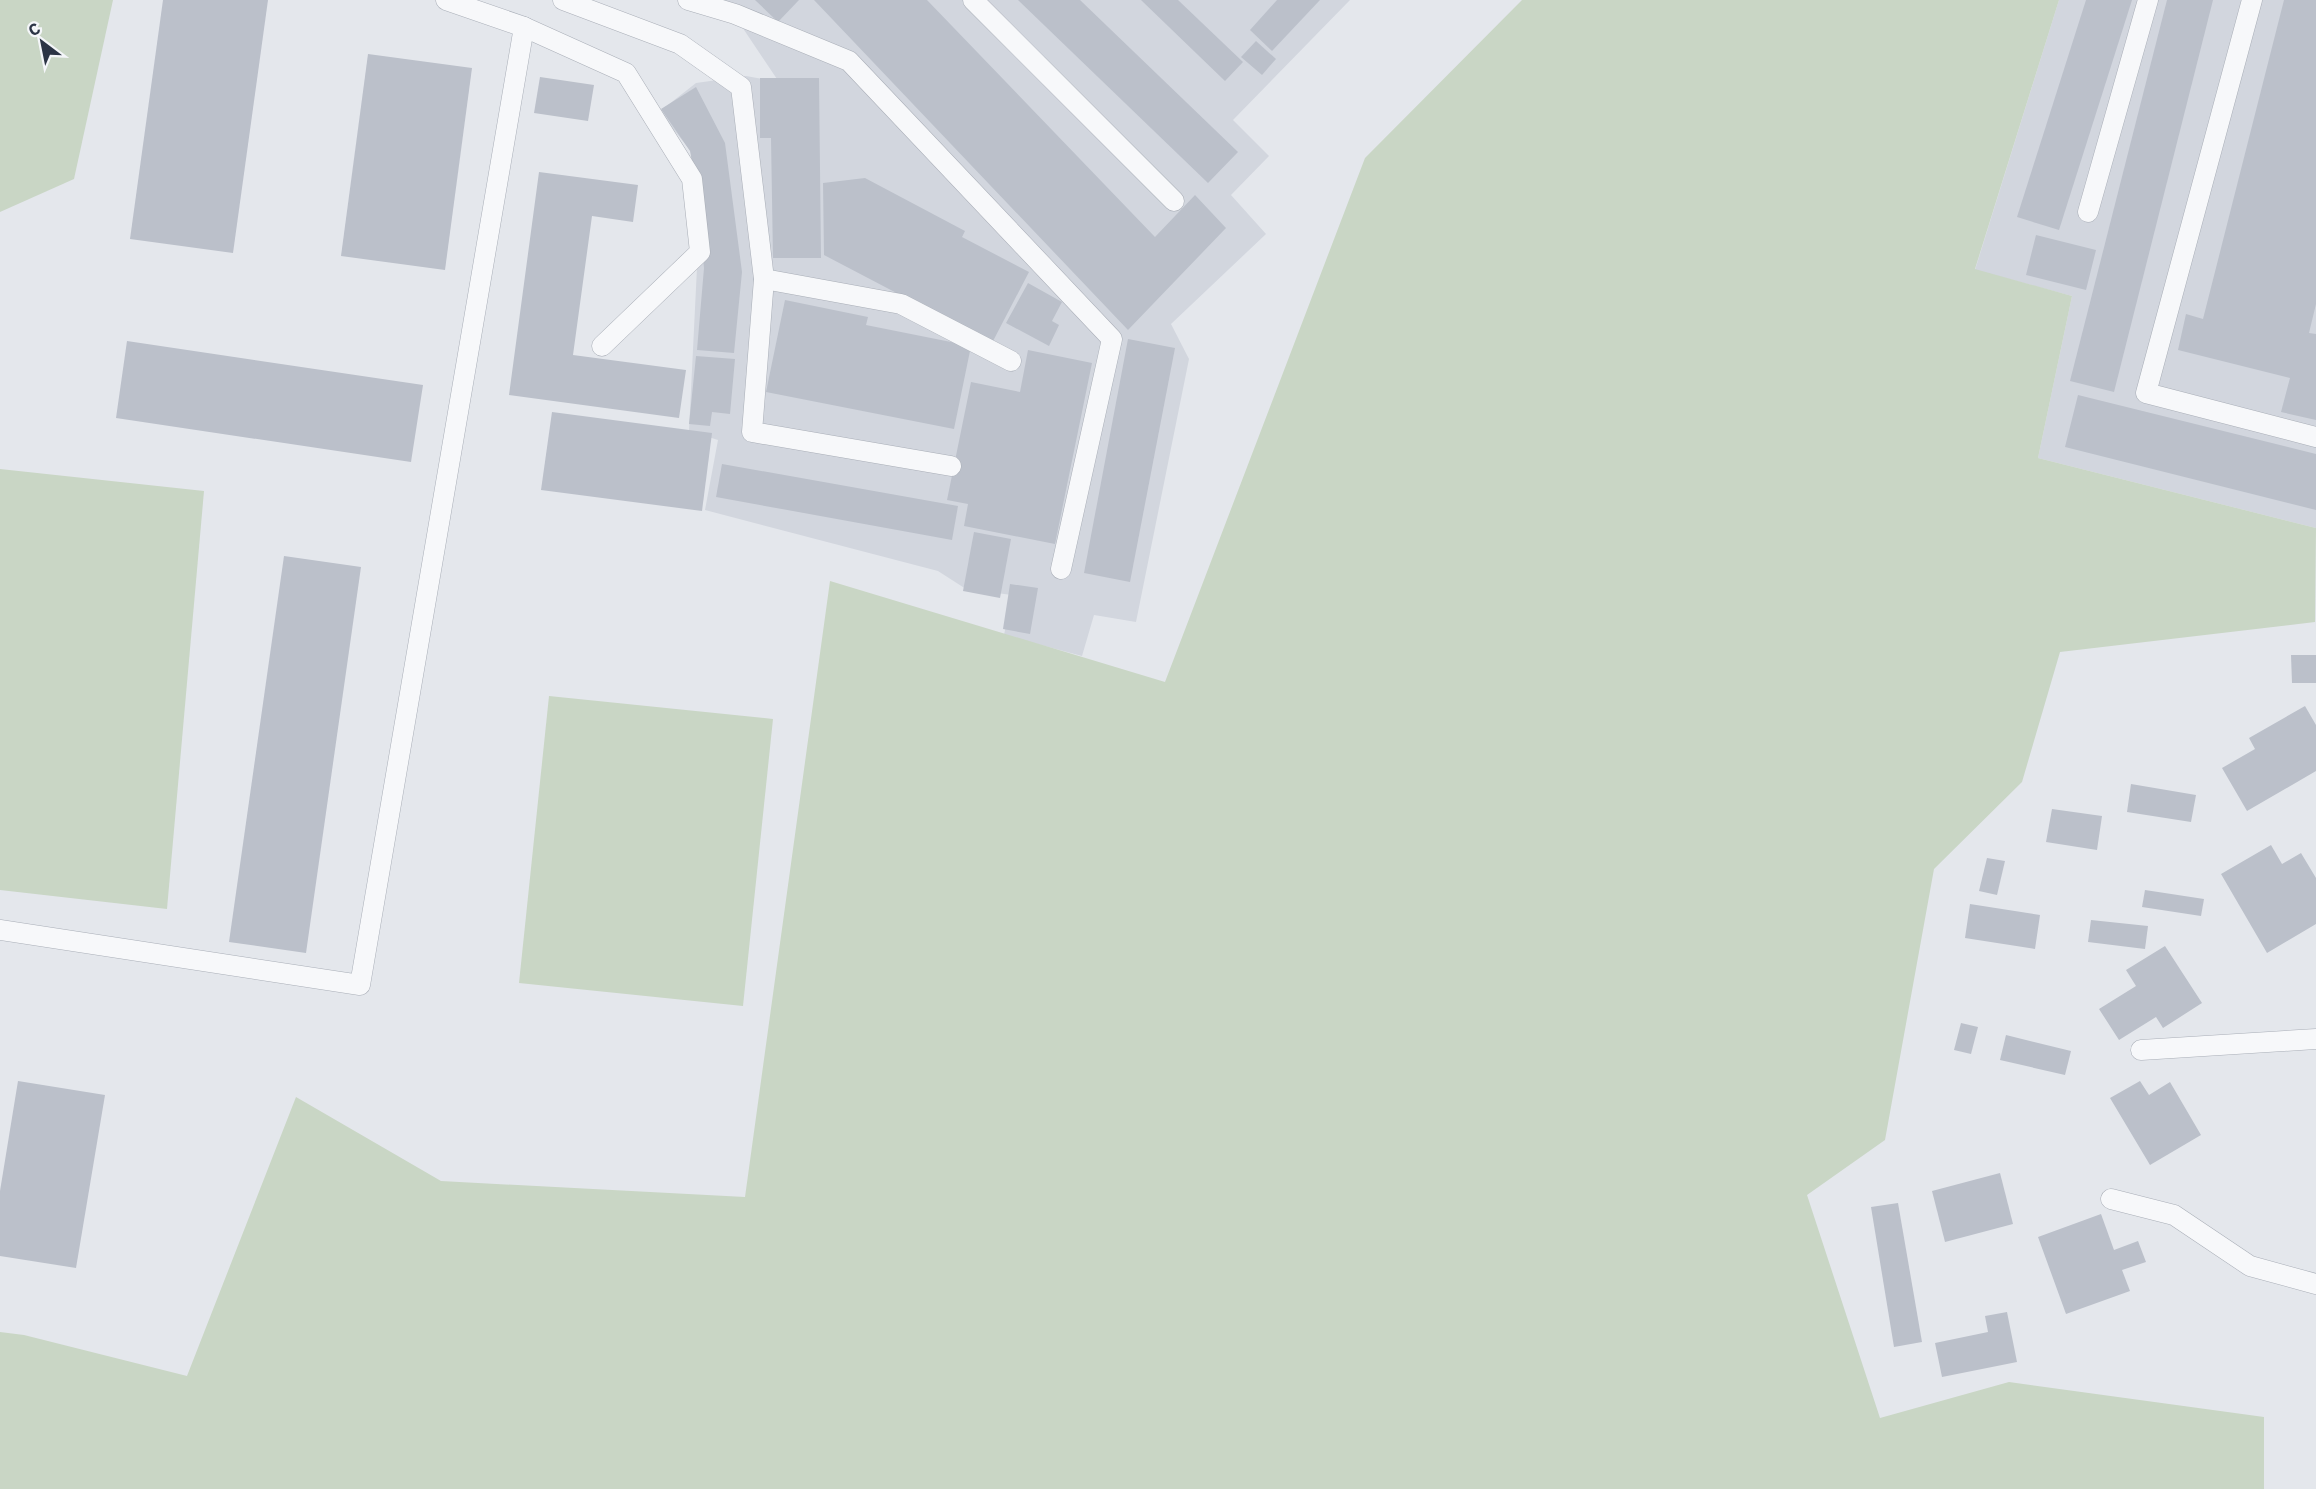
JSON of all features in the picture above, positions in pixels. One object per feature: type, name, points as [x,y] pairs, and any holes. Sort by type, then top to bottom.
[{"type":"lane","points":[[446,0],[524,27],[626,73],[693,179],[700,252],[602,346]]},
{"type":"lane","points":[[563,0],[680,44],[741,87],[764,279],[752,432],[951,466]]},
{"type":"lane","points":[[688,0],[735,14],[849,61],[1112,339],[1061,569]]},
{"type":"lane","points":[[973,0],[1174,201]]},
{"type":"lane","points":[[2088,212],[2148,0]]},
{"type":"lane","points":[[2252,0],[2146,393],[2316,437]]},
{"type":"lane","points":[[0,930],[360,985],[524,27]]},
{"type":"lane","points":[[764,279],[901,304],[1011,362]]},
{"type":"lane","points":[[2141,1050],[2316,1040]]},
{"type":"lane","points":[[2111,1199],[2174,1215],[2250,1266],[2316,1284]]},
{"type":"shaded area","points":[[724,0],[1350,0],[1233,120],[1269,156],[1231,195],[1266,234],[1171,324],[1189,359],[1136,622],[1094,615],[1082,656],[1004,635],[1012,595],[966,589],[938,571],[705,510],[718,440],[689,431],[698,247],[691,151],[659,112],[696,83],[746,76],[779,82]]},
{"type":"shaded area","points":[[2059,0],[2316,0],[2316,528],[2038,458],[2072,296],[1975,270]]},
{"type":"green space","points":[[0,0],[113,0],[74,179],[0,212]]},
{"type":"green space","points":[[1522,0],[2059,0],[1975,269],[2072,296],[2038,458],[2316,528],[2315,622],[2060,652],[2022,782],[1934,869],[1885,1140],[1807,1195],[1880,1418],[2009,1382],[2264,1417],[2264,1489],[0,1489],[0,1332],[24,1335],[187,1376],[296,1097],[441,1181],[745,1197],[830,581],[1165,682],[1365,158]]},
{"type":"green space","points":[[0,469],[204,491],[167,909],[0,890]]},
{"type":"green space","points":[[549,696],[773,719],[743,1006],[519,983]]},
{"type":"building","points":[[163,0],[268,0],[233,253],[130,239]]},
{"type":"building","points":[[755,0],[799,0],[778,22]]},
{"type":"building","points":[[814,0],[927,0],[1155,237],[1195,195],[1226,228],[1128,330]]},
{"type":"building","points":[[1018,0],[1080,0],[1238,152],[1208,183]]},
{"type":"building","points":[[1141,0],[1178,0],[1243,62],[1225,81]]},
{"type":"building","points":[[1277,0],[1320,0],[1272,51],[1250,30]]},
{"type":"building","points":[[2086,0],[2132,0],[2059,230],[2017,217]]},
{"type":"building","points":[[2167,0],[2213,0],[2114,392],[2070,381]]},
{"type":"building","points":[[2284,0],[2316,0],[2316,304],[2309,333],[2316,334],[2316,420],[2281,412],[2290,378],[2178,350],[2186,314],[2203,319]]},
{"type":"building","points":[[1256,41],[1276,59],[1262,75],[1241,57]]},
{"type":"building","points":[[368,54],[472,68],[445,270],[341,256]]},
{"type":"building","points":[[540,77],[594,85],[588,121],[534,113]]},
{"type":"building","points":[[760,78],[819,78],[821,258],[773,258],[771,138],[760,138]]},
{"type":"building","points":[[696,87],[725,143],[742,272],[734,353],[697,350],[704,268],[695,177],[690,151],[661,109]]},
{"type":"building","points":[[539,172],[638,185],[633,222],[592,216],[573,355],[686,370],[679,418],[509,395]]},
{"type":"building","points":[[865,178],[965,231],[962,237],[1029,272],[992,343],[824,255],[823,183]]},
{"type":"building","points":[[2036,235],[2096,250],[2086,290],[2026,275]]},
{"type":"building","points":[[1028,283],[1062,302],[1052,321],[1059,325],[1049,346],[1006,323]]},
{"type":"building","points":[[785,300],[868,317],[866,325],[971,346],[954,429],[766,392]]},
{"type":"building","points":[[1128,339],[1175,348],[1130,582],[1084,573]]},
{"type":"building","points":[[127,341],[423,385],[411,462],[116,418]]},
{"type":"building","points":[[1028,350],[1092,363],[1055,544],[964,526],[968,504],[947,500],[971,382],[1020,392]]},
{"type":"building","points":[[696,356],[735,359],[730,414],[712,412],[710,426],[689,424]]},
{"type":"building","points":[[2078,395],[2316,454],[2316,510],[2065,447]]},
{"type":"building","points":[[552,412],[712,433],[702,511],[541,490]]},
{"type":"building","points":[[722,464],[958,506],[952,540],[716,497]]},
{"type":"building","points":[[974,532],[1011,539],[1000,598],[963,591]]},
{"type":"building","points":[[284,556],[361,567],[306,953],[229,942]]},
{"type":"building","points":[[1010,584],[1038,588],[1030,634],[1003,629]]},
{"type":"building","points":[[2291,655],[2316,655],[2316,683],[2292,683]]},
{"type":"building","points":[[2305,706],[2316,725],[2316,771],[2247,811],[2222,768],[2255,749],[2249,738]]},
{"type":"building","points":[[2131,784],[2196,795],[2191,822],[2127,812]]},
{"type":"building","points":[[2052,809],[2102,816],[2097,850],[2046,842]]},
{"type":"building","points":[[2271,845],[2282,864],[2301,853],[2316,878],[2316,924],[2267,953],[2221,874]]},
{"type":"building","points":[[1987,858],[2005,861],[1997,895],[1979,891]]},
{"type":"building","points":[[2145,890],[2204,899],[2201,916],[2142,907]]},
{"type":"building","points":[[1970,904],[2040,915],[2035,949],[1965,938]]},
{"type":"building","points":[[2091,920],[2148,926],[2145,949],[2088,942]]},
{"type":"building","points":[[2165,946],[2202,1003],[2163,1028],[2156,1017],[2119,1040],[2099,1009],[2136,986],[2126,970]]},
{"type":"building","points":[[1961,1023],[1978,1027],[1971,1054],[1954,1050]]},
{"type":"building","points":[[2006,1035],[2071,1051],[2065,1075],[2000,1060]]},
{"type":"building","points":[[18,1081],[105,1095],[76,1268],[0,1256],[0,1191]]},
{"type":"building","points":[[2140,1081],[2149,1095],[2170,1082],[2201,1135],[2150,1165],[2110,1098]]},
{"type":"building","points":[[2000,1173],[2013,1224],[1945,1242],[1932,1191]]},
{"type":"building","points":[[1898,1203],[1922,1342],[1894,1347],[1871,1207]]},
{"type":"building","points":[[2101,1214],[2114,1250],[2138,1241],[2146,1262],[2122,1270],[2130,1291],[2066,1314],[2038,1237]]},
{"type":"building","points":[[2007,1312],[2017,1362],[1942,1377],[1935,1343],[1988,1332],[1985,1316]]}]
